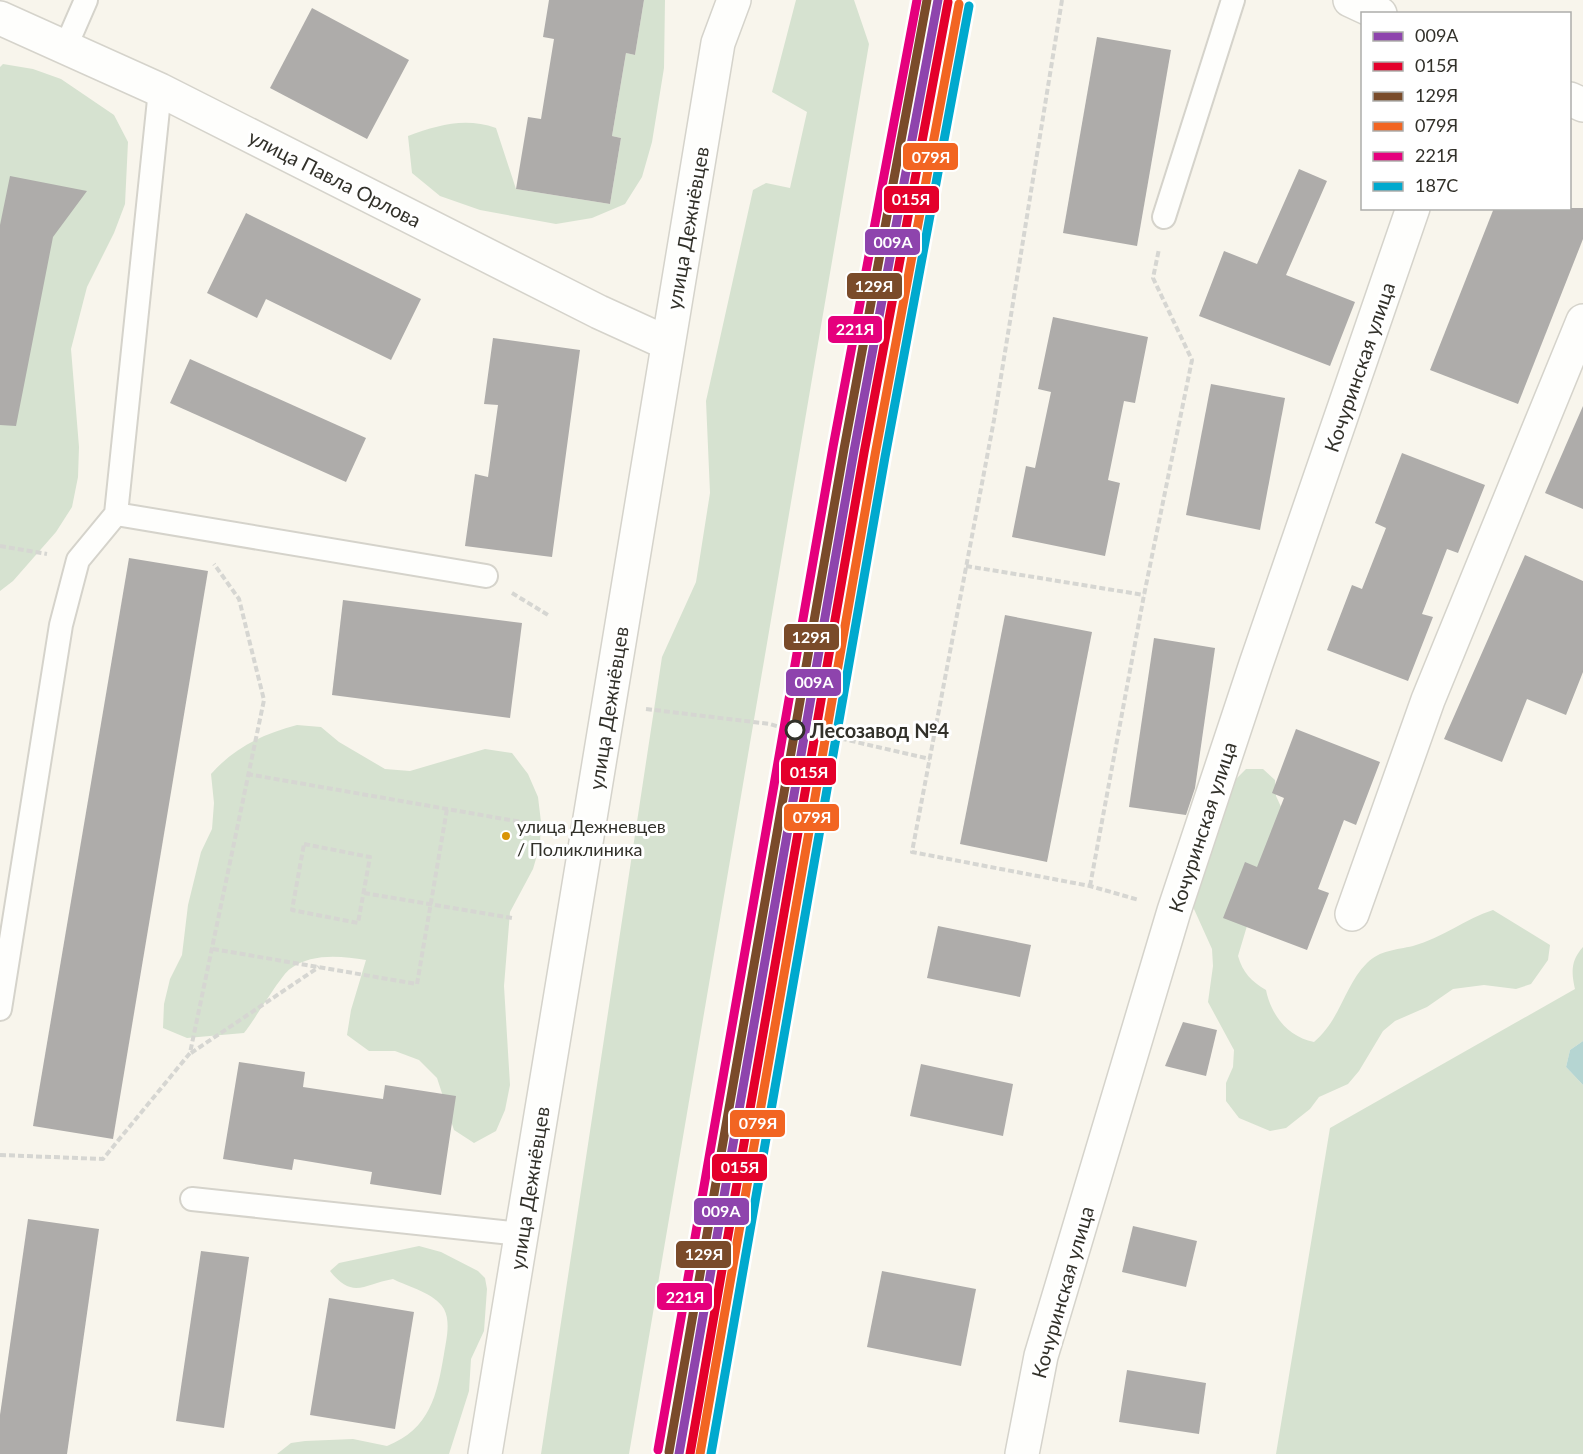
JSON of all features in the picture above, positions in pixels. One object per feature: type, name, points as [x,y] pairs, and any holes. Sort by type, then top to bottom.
[{"type":"street","name":"улица Дежнёвцев","points":[[485,1454],[718,43],[734,0]]},
{"type":"street","points":[[1350,0],[1376,12]]},
{"type":"street","name":"улица Павла Орлова","points":[[0,18],[160,90],[599,312],[667,344]]},
{"type":"street","name":"Кочуринская улица","points":[[1022,1454],[1041,1356],[1174,910],[1412,210]]},
{"type":"street","points":[[1352,914],[1428,700],[1583,321]]},
{"type":"lane","points":[[66,46],[86,0]]},
{"type":"lane","points":[[1164,216],[1233,0]]},
{"type":"lane","points":[[0,1009],[61,625],[78,560],[116,514],[160,90]]},
{"type":"lane","points":[[116,514],[486,576]]},
{"type":"lane","points":[[192,1199],[521,1234]]},
{"type":"path","points":[[1062,0],[994,420],[912,852],[1090,886],[1174,910]]},
{"type":"path","points":[[1090,886],[1144,595],[1192,360],[1154,278],[1164,216]]},
{"type":"path","points":[[187,526],[239,599],[264,700],[190,1053]]},
{"type":"path","points":[[0,546],[78,560]]},
{"type":"path","points":[[966,566],[1144,595]]},
{"type":"path","points":[[486,576],[548,615]]},
{"type":"path","points":[[636,707],[770,724],[806,735],[821,734],[930,759]]},
{"type":"path","points":[[247,774],[527,823]]},
{"type":"path","points":[[213,949],[417,984],[447,809]]},
{"type":"path","points":[[304,844],[370,857],[364,893],[358,923],[292,910],[304,844]]},
{"type":"path","points":[[364,893],[512,918]]},
{"type":"path","points":[[0,1155],[103,1159],[190,1053],[319,967]]},
{"type":"green space","points":[[644,0],[665,0],[664,68],[652,142],[642,177],[625,204],[592,218],[556,224],[480,210],[440,196],[412,173],[408,136],[452,124],[473,123],[496,128],[516,189],[610,204],[621,138],[612,136],[626,53],[635,55]]},
{"type":"green space","points":[[796,0],[854,0],[869,44],[629,1454],[541,1454],[662,657],[696,582],[710,493],[706,401],[753,190],[766,183],[790,188],[807,112],[772,92]]},
{"type":"green space","points":[[3,64],[33,69],[61,79],[114,115],[128,142],[125,204],[114,233],[87,287],[71,349],[79,447],[78,477],[72,507],[56,532],[13,581],[0,591],[0,67]]},
{"type":"green space","points":[[297,725],[321,727],[339,742],[385,769],[410,771],[485,749],[512,753],[528,774],[538,797],[541,822],[540,845],[533,869],[510,912],[504,986],[510,1085],[505,1110],[496,1131],[474,1143],[454,1130],[437,1078],[419,1060],[395,1051],[369,1051],[347,1035],[351,1010],[366,960],[346,957],[317,958],[290,969],[244,1033],[187,1038],[163,1028],[164,1004],[170,979],[182,955],[188,905],[201,852],[212,829],[214,803],[211,774],[230,756],[250,743]]},
{"type":"green space","points":[[1246,769],[1263,769],[1275,780],[1276,796],[1282,809],[1238,956],[1248,976],[1266,990],[1272,1008],[1282,1024],[1296,1035],[1314,1042],[1337,1013],[1359,972],[1377,955],[1424,943],[1493,910],[1550,945],[1548,960],[1531,984],[1516,989],[1484,985],[1453,989],[1427,1007],[1395,1021],[1383,1031],[1359,1071],[1348,1084],[1319,1097],[1310,1109],[1286,1128],[1270,1131],[1239,1118],[1226,1101],[1226,1083],[1233,1067],[1234,1050],[1208,1002],[1213,966],[1212,949],[1189,898],[1235,780]]},
{"type":"green space","points":[[1583,947],[1583,1041],[1570,1050],[1566,1067],[1583,1085],[1583,1454],[1276,1454],[1330,1128],[1575,989],[1573,966]]},
{"type":"green space","points":[[419,1246],[441,1252],[478,1271],[485,1278],[487,1289],[484,1331],[471,1359],[469,1391],[449,1454],[277,1454],[291,1443],[305,1441],[353,1439],[387,1446],[402,1439],[422,1420],[434,1397],[441,1369],[447,1332],[444,1309],[440,1303],[428,1295],[393,1279],[352,1288],[338,1280],[330,1271],[339,1263]]},
{"type":"water","points":[[1583,1041],[1583,1085],[1566,1067],[1570,1050]]},
{"type":"building","points":[[549,0],[644,0],[635,55],[626,53],[612,136],[621,138],[610,204],[516,189],[528,117],[541,119],[554,39],[543,37]]},
{"type":"building","points":[[312,8],[409,60],[367,139],[270,88]]},
{"type":"building","points":[[1097,37],[1171,50],[1137,246],[1063,233]]},
{"type":"building","points":[[1299,169],[1327,181],[1286,275],[1355,302],[1330,366],[1199,316],[1224,251],[1257,264]]},
{"type":"building","points":[[10,176],[87,191],[53,237],[16,426],[0,425],[0,225]]},
{"type":"building","points":[[1583,208],[1583,239],[1518,404],[1430,370],[1493,210]]},
{"type":"building","points":[[246,213],[421,299],[391,360],[266,299],[257,318],[207,293]]},
{"type":"building","points":[[1053,317],[1148,337],[1135,403],[1124,401],[1108,480],[1120,483],[1105,556],[1012,537],[1026,466],[1035,468],[1051,392],[1038,389]]},
{"type":"building","points":[[493,338],[580,350],[552,557],[465,546],[475,474],[488,477],[498,405],[484,404]]},
{"type":"building","points":[[190,359],[366,438],[346,482],[170,403]]},
{"type":"building","points":[[1211,384],[1285,398],[1260,530],[1186,515]]},
{"type":"building","points":[[1583,406],[1583,509],[1545,493]]},
{"type":"building","points":[[1402,453],[1485,485],[1458,553],[1447,549],[1422,614],[1433,617],[1408,681],[1327,650],[1352,585],[1362,589],[1386,528],[1375,523]]},
{"type":"building","points":[[1525,555],[1583,581],[1583,672],[1566,715],[1527,699],[1502,762],[1444,739]]},
{"type":"building","points":[[129,558],[208,571],[113,1139],[33,1126]]},
{"type":"building","points":[[343,600],[522,623],[510,718],[332,695]]},
{"type":"building","points":[[1005,615],[1092,632],[1047,862],[960,844]]},
{"type":"building","points":[[1154,638],[1215,648],[1195,788],[1186,815],[1129,807]]},
{"type":"building","points":[[1296,729],[1380,762],[1356,825],[1344,820],[1318,889],[1329,893],[1307,950],[1223,918],[1245,862],[1257,867],[1284,798],[1272,793]]},
{"type":"building","points":[[938,926],[1031,945],[1020,997],[927,978]]},
{"type":"building","points":[[1183,1022],[1217,1030],[1206,1076],[1165,1066]]},
{"type":"building","points":[[239,1062],[305,1072],[303,1087],[383,1099],[385,1085],[456,1096],[441,1195],[370,1184],[372,1172],[294,1159],[292,1170],[223,1159]]},
{"type":"building","points":[[921,1064],[1013,1084],[1003,1136],[910,1116]]},
{"type":"building","points":[[28,1219],[99,1229],[67,1454],[0,1454],[0,1415]]},
{"type":"building","points":[[1133,1226],[1197,1241],[1186,1287],[1122,1272]]},
{"type":"building","points":[[201,1251],[249,1257],[224,1428],[176,1421]]},
{"type":"building","points":[[882,1271],[976,1289],[961,1366],[867,1347]]},
{"type":"building","points":[[329,1298],[414,1312],[395,1429],[310,1415]]},
{"type":"building","points":[[1127,1370],[1206,1383],[1199,1434],[1119,1422]]},
{"type":"transit line","name":"221Я","points":[[658,1450],[833,447],[917,0]]},
{"type":"transit line","name":"129Я","points":[[669,1452],[844,449],[927,0]]},
{"type":"transit line","name":"009А","points":[[679,1454],[854,451],[938,0]]},
{"type":"transit line","name":"015Я","points":[[690,1454],[864,453],[948,2]]},
{"type":"transit line","name":"079Я","points":[[700,1454],[875,455],[959,4]]},
{"type":"transit line","name":"187С","points":[[711,1454],[885,457],[969,6]]},
{"type":"place","name":"Лесозавод №4","points":[[795,730]]},
{"type":"place","name":"улица Дежневцев / Поликлиника","points":[[506,836]]}]
